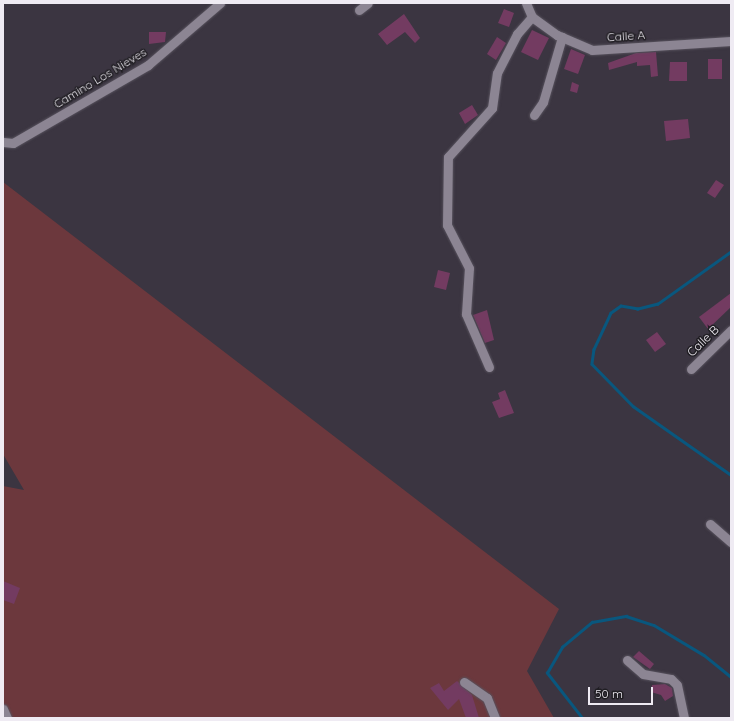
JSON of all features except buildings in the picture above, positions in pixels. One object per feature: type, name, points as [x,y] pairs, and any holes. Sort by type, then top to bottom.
[{"type":"street","name":"Camino Los Nieves","points":[[3,142],[13,143],[148,65],[220,3]]},
{"type":"street","points":[[359,10],[368,3]]},
{"type":"street","points":[[489,367],[466,314],[469,268],[447,225],[448,157],[492,108],[497,73],[517,34],[532,18],[526,3]]},
{"type":"street","name":"Calle A","points":[[532,18],[562,37],[592,50],[731,41]]},
{"type":"street","points":[[534,116],[543,102],[562,37]]},
{"type":"street","name":"Calle B","points":[[691,369],[731,330]]},
{"type":"street","points":[[710,524],[731,542]]},
{"type":"street","points":[[627,660],[643,674],[671,679],[677,685],[684,718]]},
{"type":"street","points":[[464,682],[487,698],[495,718]]},
{"type":"street","points":[[3,709],[7,718]]},
{"type":"shaded area","points":[[3,182],[559,609],[527,671],[554,718],[3,718],[3,486],[24,490],[3,454]]},
{"type":"waterway","points":[[731,252],[658,304],[638,309],[621,306],[611,313],[594,349],[592,364],[633,406],[731,475]]},
{"type":"waterway","points":[[582,718],[547,673],[562,647],[592,622],[626,616],[654,625],[704,655],[731,677]]}]
